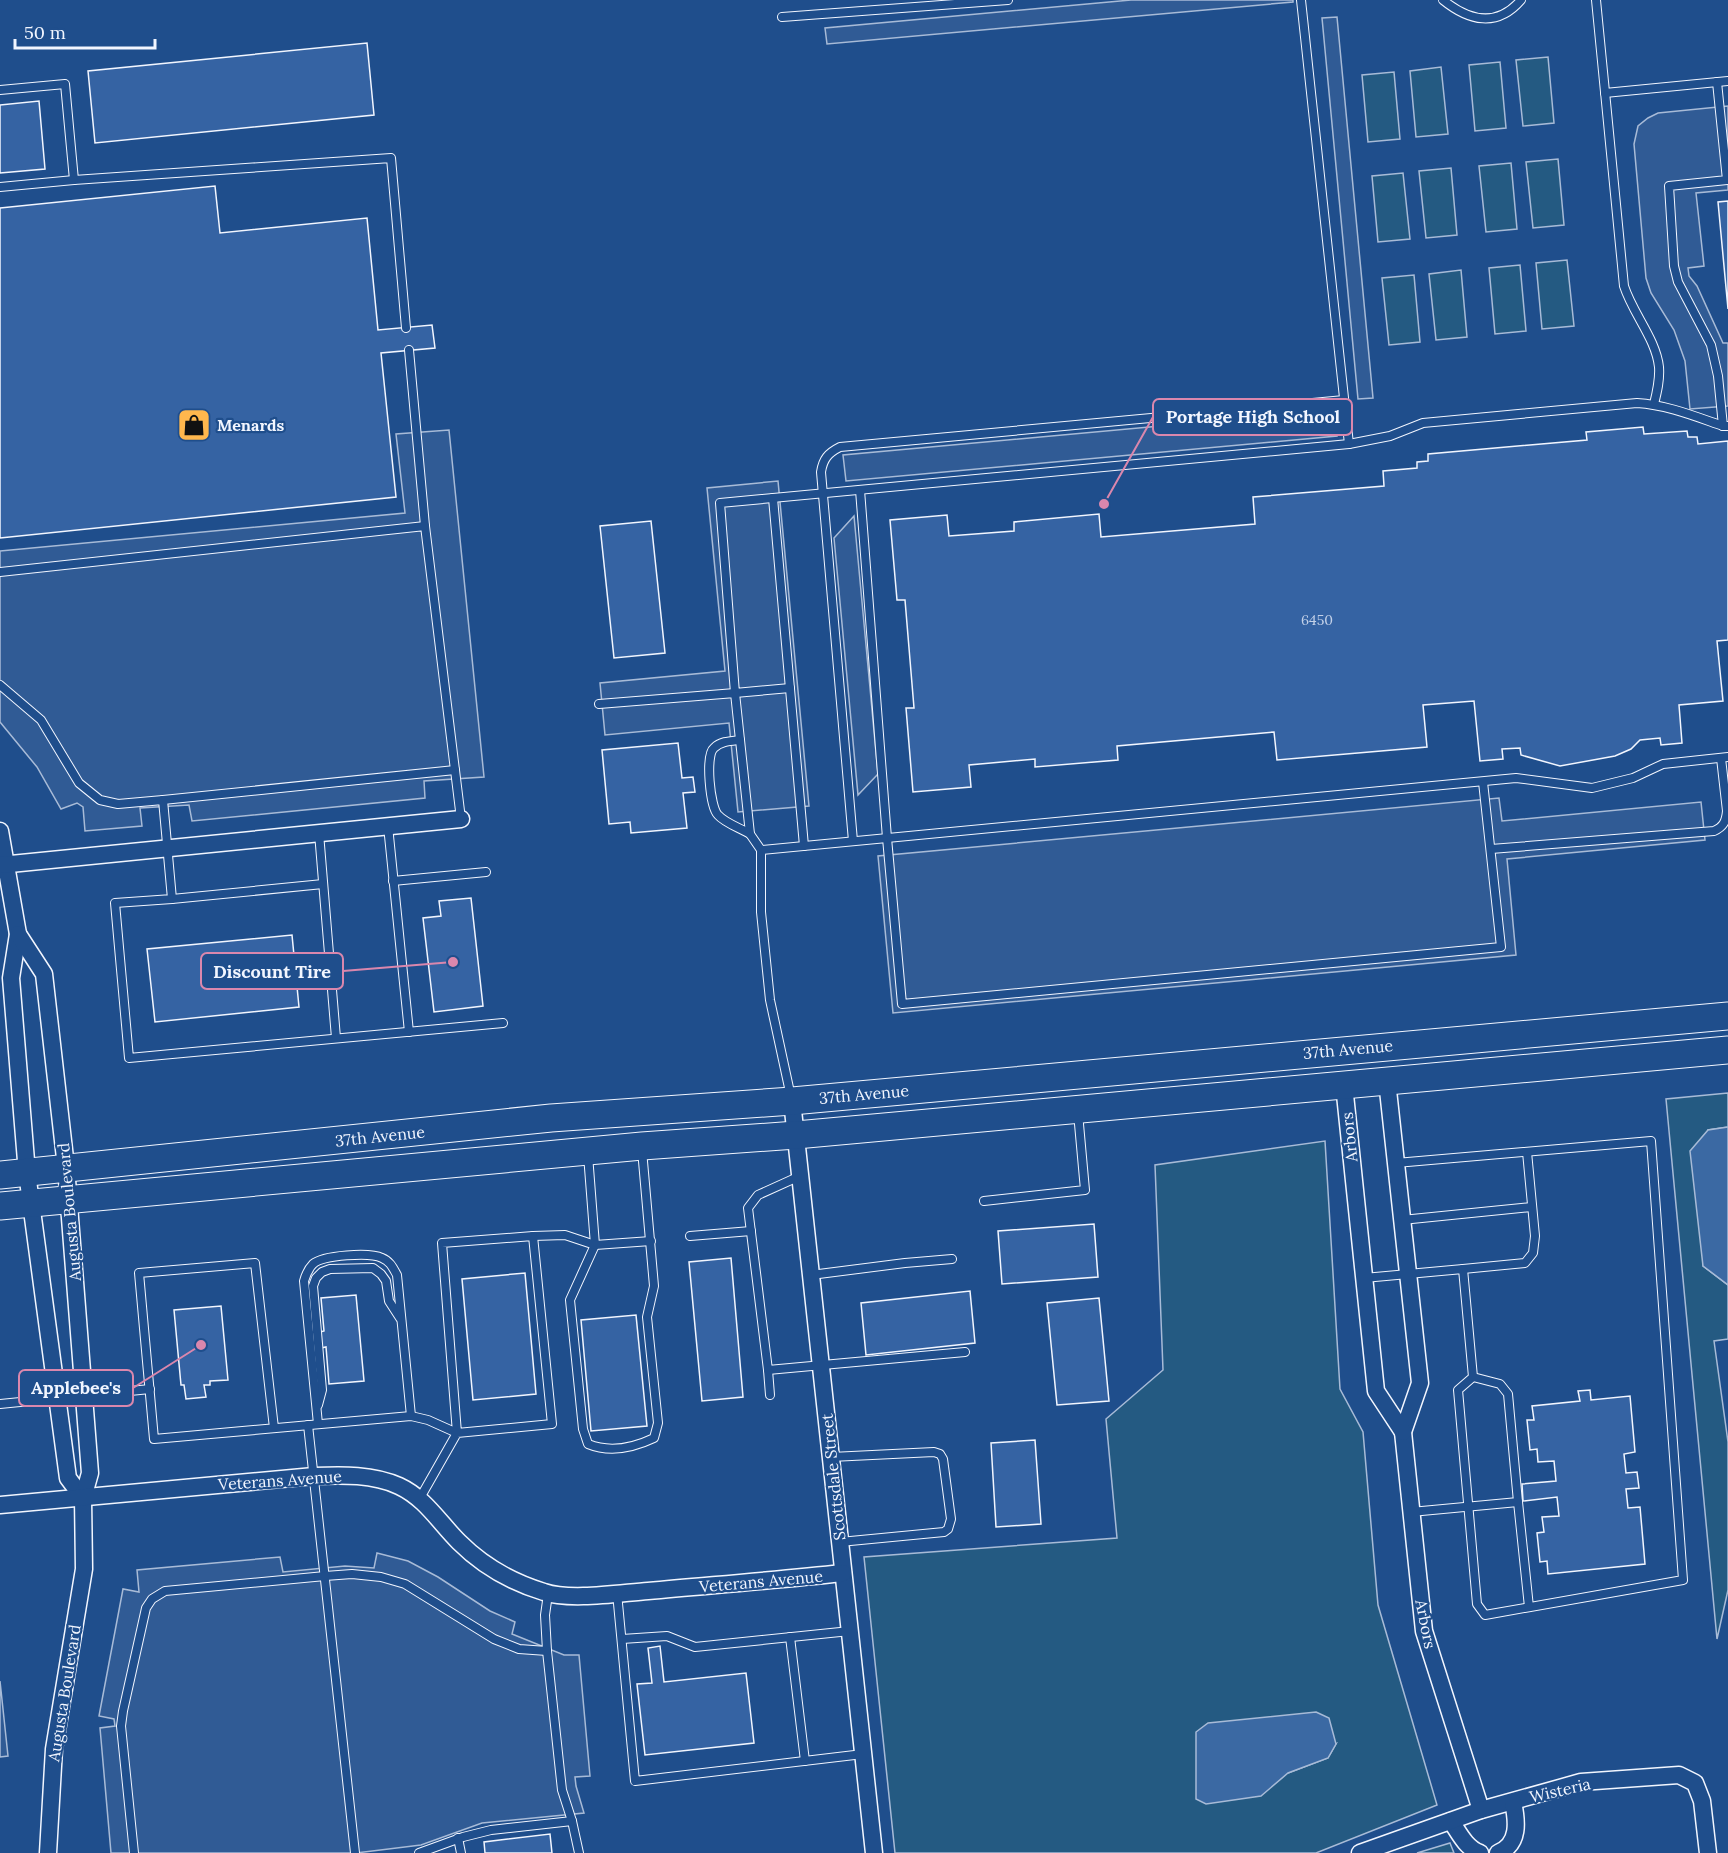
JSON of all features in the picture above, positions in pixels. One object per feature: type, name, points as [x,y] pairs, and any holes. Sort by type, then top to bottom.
[{"type":"main road","name":"37th Avenue","points":[[0,1175],[551,1118],[792,1101],[1728,1016]]},
{"type":"main road","name":"37th Avenue","points":[[0,1206],[642,1146],[796,1135],[1728,1050]]},
{"type":"street","points":[[3,865],[461,819]]},
{"type":"street","name":"Augusta Boulevard","points":[[0,831],[3,865],[18,934],[44,974],[66,1167],[90,1473],[83,1497],[84,1569],[54,1749],[48,1853]]},
{"type":"street","name":"Augusta Boulevard","points":[[18,934],[11,978],[6,992],[27,1173],[68,1478],[83,1497]]},
{"type":"street","name":"Arbors","points":[[1387,1081],[1420,1383],[1403,1432],[1425,1631],[1481,1810]]},
{"type":"street","name":"Arbors","points":[[1344,1085],[1376,1391],[1403,1432]]},
{"type":"street","name":"Scottsdale Street","points":[[792,1101],[874,1853]]},
{"type":"street","name":"Veterans Avenue","points":[[0,1505],[345,1475],[376,1478],[400,1486],[420,1498],[475,1558],[520,1584],[548,1594],[576,1596],[843,1573]]},
{"type":"street","name":"Wisteria","points":[[1360,1853],[1481,1810],[1581,1782],[1680,1775],[1695,1783],[1702,1801],[1708,1853]]},
{"type":"street","points":[[1498,1853],[1511,1843],[1515,1834],[1513,1802]]},
{"type":"street","points":[[1451,1821],[1464,1840],[1474,1851],[1480,1853]]},
{"type":"lane","points":[[782,17],[1008,0]]},
{"type":"lane","points":[[1301,0],[1348,444]]},
{"type":"lane","points":[[1443,0],[1464,14],[1481,19],[1497,18],[1513,9],[1521,0]]},
{"type":"lane","points":[[1596,0],[1624,286],[1634,311],[1647,331],[1657,357],[1659,380],[1654,404]]},
{"type":"lane","points":[[1605,93],[1728,81]]},
{"type":"lane","points":[[750,834],[735,693],[720,503],[1348,444],[1390,436],[1423,423],[1636,404],[1654,404],[1725,426],[1711,345],[1678,282],[1674,266],[1669,186],[1727,180],[1717,82]]},
{"type":"lane","points":[[0,90],[65,84],[74,180]]},
{"type":"lane","points":[[0,187],[391,158],[406,328]]},
{"type":"lane","points":[[409,350],[425,525],[461,819]]},
{"type":"lane","points":[[853,841],[823,494],[822,463],[829,453],[840,447],[1344,400]]},
{"type":"lane","points":[[860,490],[902,1004],[1501,947],[1484,782]]},
{"type":"lane","points":[[773,498],[804,846]]},
{"type":"lane","points":[[0,572],[425,525]]},
{"type":"lane","points":[[0,685],[41,720],[79,783],[100,800],[118,804],[455,770]]},
{"type":"lane","points":[[599,704],[790,688]]},
{"type":"lane","points":[[740,740],[724,742],[713,748],[708,758],[713,807],[718,816],[750,834],[761,850],[760,912],[770,1000],[792,1101]]},
{"type":"lane","points":[[761,850],[1524,778],[1592,788],[1633,778],[1663,764],[1725,758],[1726,820],[1721,828],[1714,831],[1491,849]]},
{"type":"lane","points":[[164,800],[172,898]]},
{"type":"lane","points":[[388,826],[409,1032]]},
{"type":"lane","points":[[319,833],[336,1038]]},
{"type":"lane","points":[[393,881],[486,872]]},
{"type":"lane","points":[[323,884],[115,903],[129,1058],[503,1023]]},
{"type":"lane","points":[[984,1201],[1085,1190],[1078,1109]]},
{"type":"lane","points":[[1396,1163],[1651,1141],[1683,1580],[1485,1615],[1477,1604],[1458,1390],[1473,1377]]},
{"type":"lane","points":[[587,1151],[595,1245],[570,1300],[583,1429],[588,1444],[601,1449],[627,1448],[654,1438],[658,1423],[647,1317],[654,1286],[642,1146]]},
{"type":"lane","points":[[1364,1278],[1525,1263],[1533,1253],[1535,1236],[1527,1152]]},
{"type":"lane","points":[[770,1395],[748,1208],[758,1195],[800,1176]]},
{"type":"lane","points":[[1402,1220],[1532,1207]]},
{"type":"lane","points":[[690,1236],[751,1231]]},
{"type":"lane","points":[[420,1498],[457,1433],[442,1244],[566,1235],[595,1245],[651,1241]]},
{"type":"lane","points":[[274,1428],[255,1263],[139,1273],[154,1439],[411,1416],[428,1420],[457,1433],[552,1424],[533,1236]]},
{"type":"lane","points":[[318,1424],[304,1281],[307,1270],[314,1263],[325,1258],[370,1255],[381,1257],[391,1264],[397,1275],[411,1416]]},
{"type":"lane","points":[[811,1275],[952,1259]]},
{"type":"lane","points":[[317,1410],[322,1390],[313,1286],[316,1278],[322,1272],[330,1269],[373,1268],[386,1281],[389,1301],[402,1321]]},
{"type":"lane","points":[[1463,1269],[1473,1377]]},
{"type":"lane","points":[[768,1370],[965,1352]]},
{"type":"lane","points":[[1473,1377],[1500,1384],[1508,1394],[1529,1607]]},
{"type":"lane","points":[[0,1404],[150,1389]]},
{"type":"lane","points":[[308,1425],[355,1853]]},
{"type":"lane","points":[[831,1457],[934,1452],[940,1454],[943,1459],[951,1520],[945,1532],[840,1542]]},
{"type":"lane","points":[[1412,1512],[1518,1502]]},
{"type":"lane","points":[[134,1853],[122,1726],[123,1711],[146,1608],[152,1599],[165,1591],[352,1574],[371,1576],[405,1584],[494,1639],[519,1649],[547,1651]]},
{"type":"lane","points":[[617,1593],[636,1781],[863,1754]]},
{"type":"lane","points":[[548,1594],[545,1615],[547,1651],[562,1790],[579,1853]]},
{"type":"lane","points":[[622,1639],[667,1636],[695,1647],[850,1631]]},
{"type":"lane","points":[[790,1637],[805,1761]]},
{"type":"lane","points":[[418,1853],[458,1838],[491,1830],[572,1821]]},
{"type":"lane","points":[[458,1838],[461,1853]]},
{"type":"shaded area","points":[[1131,0],[1293,0],[1293,2],[827,44],[825,28]]},
{"type":"shaded area","points":[[1337,17],[1373,398],[1358,399],[1322,18]]},
{"type":"shaded area","points":[[1548,57],[1554,123],[1523,126],[1516,60]]},
{"type":"shaded area","points":[[1500,62],[1506,128],[1475,131],[1469,65]]},
{"type":"shaded area","points":[[1441,67],[1448,134],[1416,137],[1410,71]]},
{"type":"shaded area","points":[[1394,72],[1400,139],[1368,142],[1362,75]]},
{"type":"shaded area","points":[[1728,106],[1728,190],[1696,193],[1704,266],[1688,268],[1689,276],[1697,286],[1723,343],[1728,343],[1728,406],[1690,409],[1685,361],[1674,330],[1651,293],[1646,278],[1634,144],[1638,126],[1658,113]]},
{"type":"shaded area","points":[[1558,159],[1564,225],[1533,228],[1526,162]]},
{"type":"shaded area","points":[[1511,163],[1517,229],[1486,232],[1479,166]]},
{"type":"shaded area","points":[[1451,168],[1457,235],[1426,238],[1419,171]]},
{"type":"shaded area","points":[[1403,173],[1410,239],[1378,242],[1372,176]]},
{"type":"shaded area","points":[[1567,260],[1574,326],[1542,329],[1536,263]]},
{"type":"shaded area","points":[[1520,265],[1526,331],[1495,334],[1489,268]]},
{"type":"shaded area","points":[[1461,270],[1467,337],[1436,340],[1429,274]]},
{"type":"shaded area","points":[[1414,275],[1420,342],[1389,345],[1382,278]]},
{"type":"shaded area","points":[[1334,410],[1337,436],[846,481],[843,455]]},
{"type":"shaded area","points":[[449,430],[484,777],[424,781],[425,798],[192,821],[189,805],[140,808],[142,826],[85,831],[83,807],[77,803],[61,809],[37,767],[0,722],[0,551],[405,513],[396,434]]},
{"type":"shaded area","points":[[778,481],[809,806],[738,812],[729,723],[605,735],[600,683],[725,671],[707,488]]},
{"type":"shaded area","points":[[854,516],[878,774],[858,795],[834,538]]},
{"type":"shaded area","points":[[1499,798],[1502,821],[1701,802],[1705,840],[1507,859],[1516,955],[893,1013],[878,856]]},
{"type":"shaded area","points":[[1728,1093],[1728,1127],[1708,1130],[1703,1266],[1728,1285],[1728,1339],[1714,1341],[1728,1442],[1728,1590],[1717,1639],[1666,1099]]},
{"type":"shaded area","points":[[1728,1127],[1728,1285],[1703,1266],[1690,1151],[1708,1130]]},
{"type":"shaded area","points":[[1325,1141],[1340,1389],[1363,1432],[1378,1605],[1437,1805],[1316,1853],[895,1853],[864,1557],[1117,1538],[1106,1419],[1163,1370],[1155,1165]],"holes":[[[1336,1744],[1328,1758],[1288,1773]]]},
{"type":"shaded area","points":[[377,1553],[408,1561],[438,1577],[490,1611],[515,1622],[512,1634],[564,1655],[579,1655],[590,1776],[575,1777],[584,1813],[482,1823],[421,1845],[356,1853],[111,1853],[100,1728],[115,1726],[114,1719],[99,1716],[123,1589],[139,1592],[137,1570],[280,1557],[283,1572],[345,1566],[374,1568]]},
{"type":"shaded area","points":[[0,1681],[8,1756],[0,1757]]},
{"type":"shaded area","points":[[1316,1712],[1329,1718],[1336,1744],[1328,1758],[1288,1773],[1261,1796],[1206,1804],[1196,1799],[1196,1732],[1208,1723]]},
{"type":"shaded area","points":[[1450,1843],[1454,1853],[1417,1853]]},
{"type":"building","points":[[367,43],[374,115],[95,143],[88,71]]},
{"type":"building","points":[[39,101],[45,169],[0,173],[0,105]]},
{"type":"building","name":"Menards","points":[[215,186],[220,233],[367,218],[378,330],[432,325],[435,348],[381,353],[396,497],[0,538],[0,208]]},
{"type":"building","points":[[1728,201],[1728,309],[1718,202]]},
{"type":"building","points":[[1643,427],[1644,434],[1687,431],[1688,437],[1697,437],[1698,444],[1728,441],[1728,640],[1717,641],[1723,701],[1679,705],[1682,743],[1661,745],[1660,738],[1640,740],[1631,749],[1615,756],[1560,766],[1521,755],[1520,748],[1502,749],[1503,759],[1480,761],[1474,701],[1423,705],[1427,747],[1277,760],[1274,732],[1117,746],[1118,760],[1035,767],[1035,759],[969,765],[971,787],[913,792],[906,708],[914,708],[905,600],[897,600],[890,520],[947,515],[949,536],[1014,531],[1014,522],[1099,514],[1101,537],[1255,524],[1253,497],[1384,486],[1383,471],[1417,468],[1417,462],[1428,461],[1428,454],[1587,440],[1586,432]]},
{"type":"building","points":[[651,521],[665,653],[614,658],[600,526]]},
{"type":"building","points":[[678,743],[682,778],[693,777],[695,792],[683,793],[687,828],[631,833],[630,822],[609,824],[602,750]]},
{"type":"building","points":[[471,898],[483,1006],[434,1012],[423,918],[441,916],[439,901]]},
{"type":"building","points":[[292,935],[299,1007],[155,1022],[147,949]]},
{"type":"building","points":[[1094,1224],[1098,1277],[1002,1284],[998,1231]]},
{"type":"building","points":[[731,1258],[743,1397],[702,1401],[689,1262]]},
{"type":"building","points":[[525,1273],[536,1394],[473,1400],[462,1279]]},
{"type":"building","points":[[970,1291],[975,1343],[866,1355],[861,1303]]},
{"type":"building","points":[[356,1295],[364,1381],[329,1384],[326,1347],[321,1348],[320,1332],[324,1331],[321,1298]]},
{"type":"building","points":[[1099,1298],[1109,1401],[1057,1405],[1047,1303]]},
{"type":"building","points":[[221,1306],[228,1380],[210,1381],[210,1385],[204,1385],[206,1397],[186,1399],[184,1385],[181,1385],[174,1310]]},
{"type":"building","points":[[636,1315],[647,1426],[591,1431],[581,1320]]},
{"type":"building","points":[[1590,1390],[1591,1400],[1630,1396],[1635,1452],[1624,1454],[1626,1473],[1637,1472],[1639,1488],[1626,1489],[1628,1508],[1640,1507],[1645,1564],[1548,1574],[1547,1561],[1540,1562],[1537,1533],[1544,1532],[1542,1517],[1559,1516],[1557,1497],[1523,1501],[1522,1484],[1556,1481],[1554,1461],[1538,1462],[1537,1449],[1530,1450],[1527,1420],[1534,1420],[1532,1406],[1580,1401],[1578,1391]]},
{"type":"building","points":[[1035,1440],[1041,1524],[996,1527],[991,1443]]},
{"type":"building","points":[[660,1646],[664,1682],[746,1673],[754,1743],[645,1755],[637,1684],[652,1683],[648,1648]]},
{"type":"building","points":[[550,1834],[552,1853],[485,1853],[484,1842]]},
{"type":"place","name":"Menards","points":[[194,425]]},
{"type":"place","name":"Portage High School","points":[[1104,504]]},
{"type":"place","name":"Discount Tire","points":[[453,962]]},
{"type":"place","name":"Applebee's","points":[[201,1345]]}]
